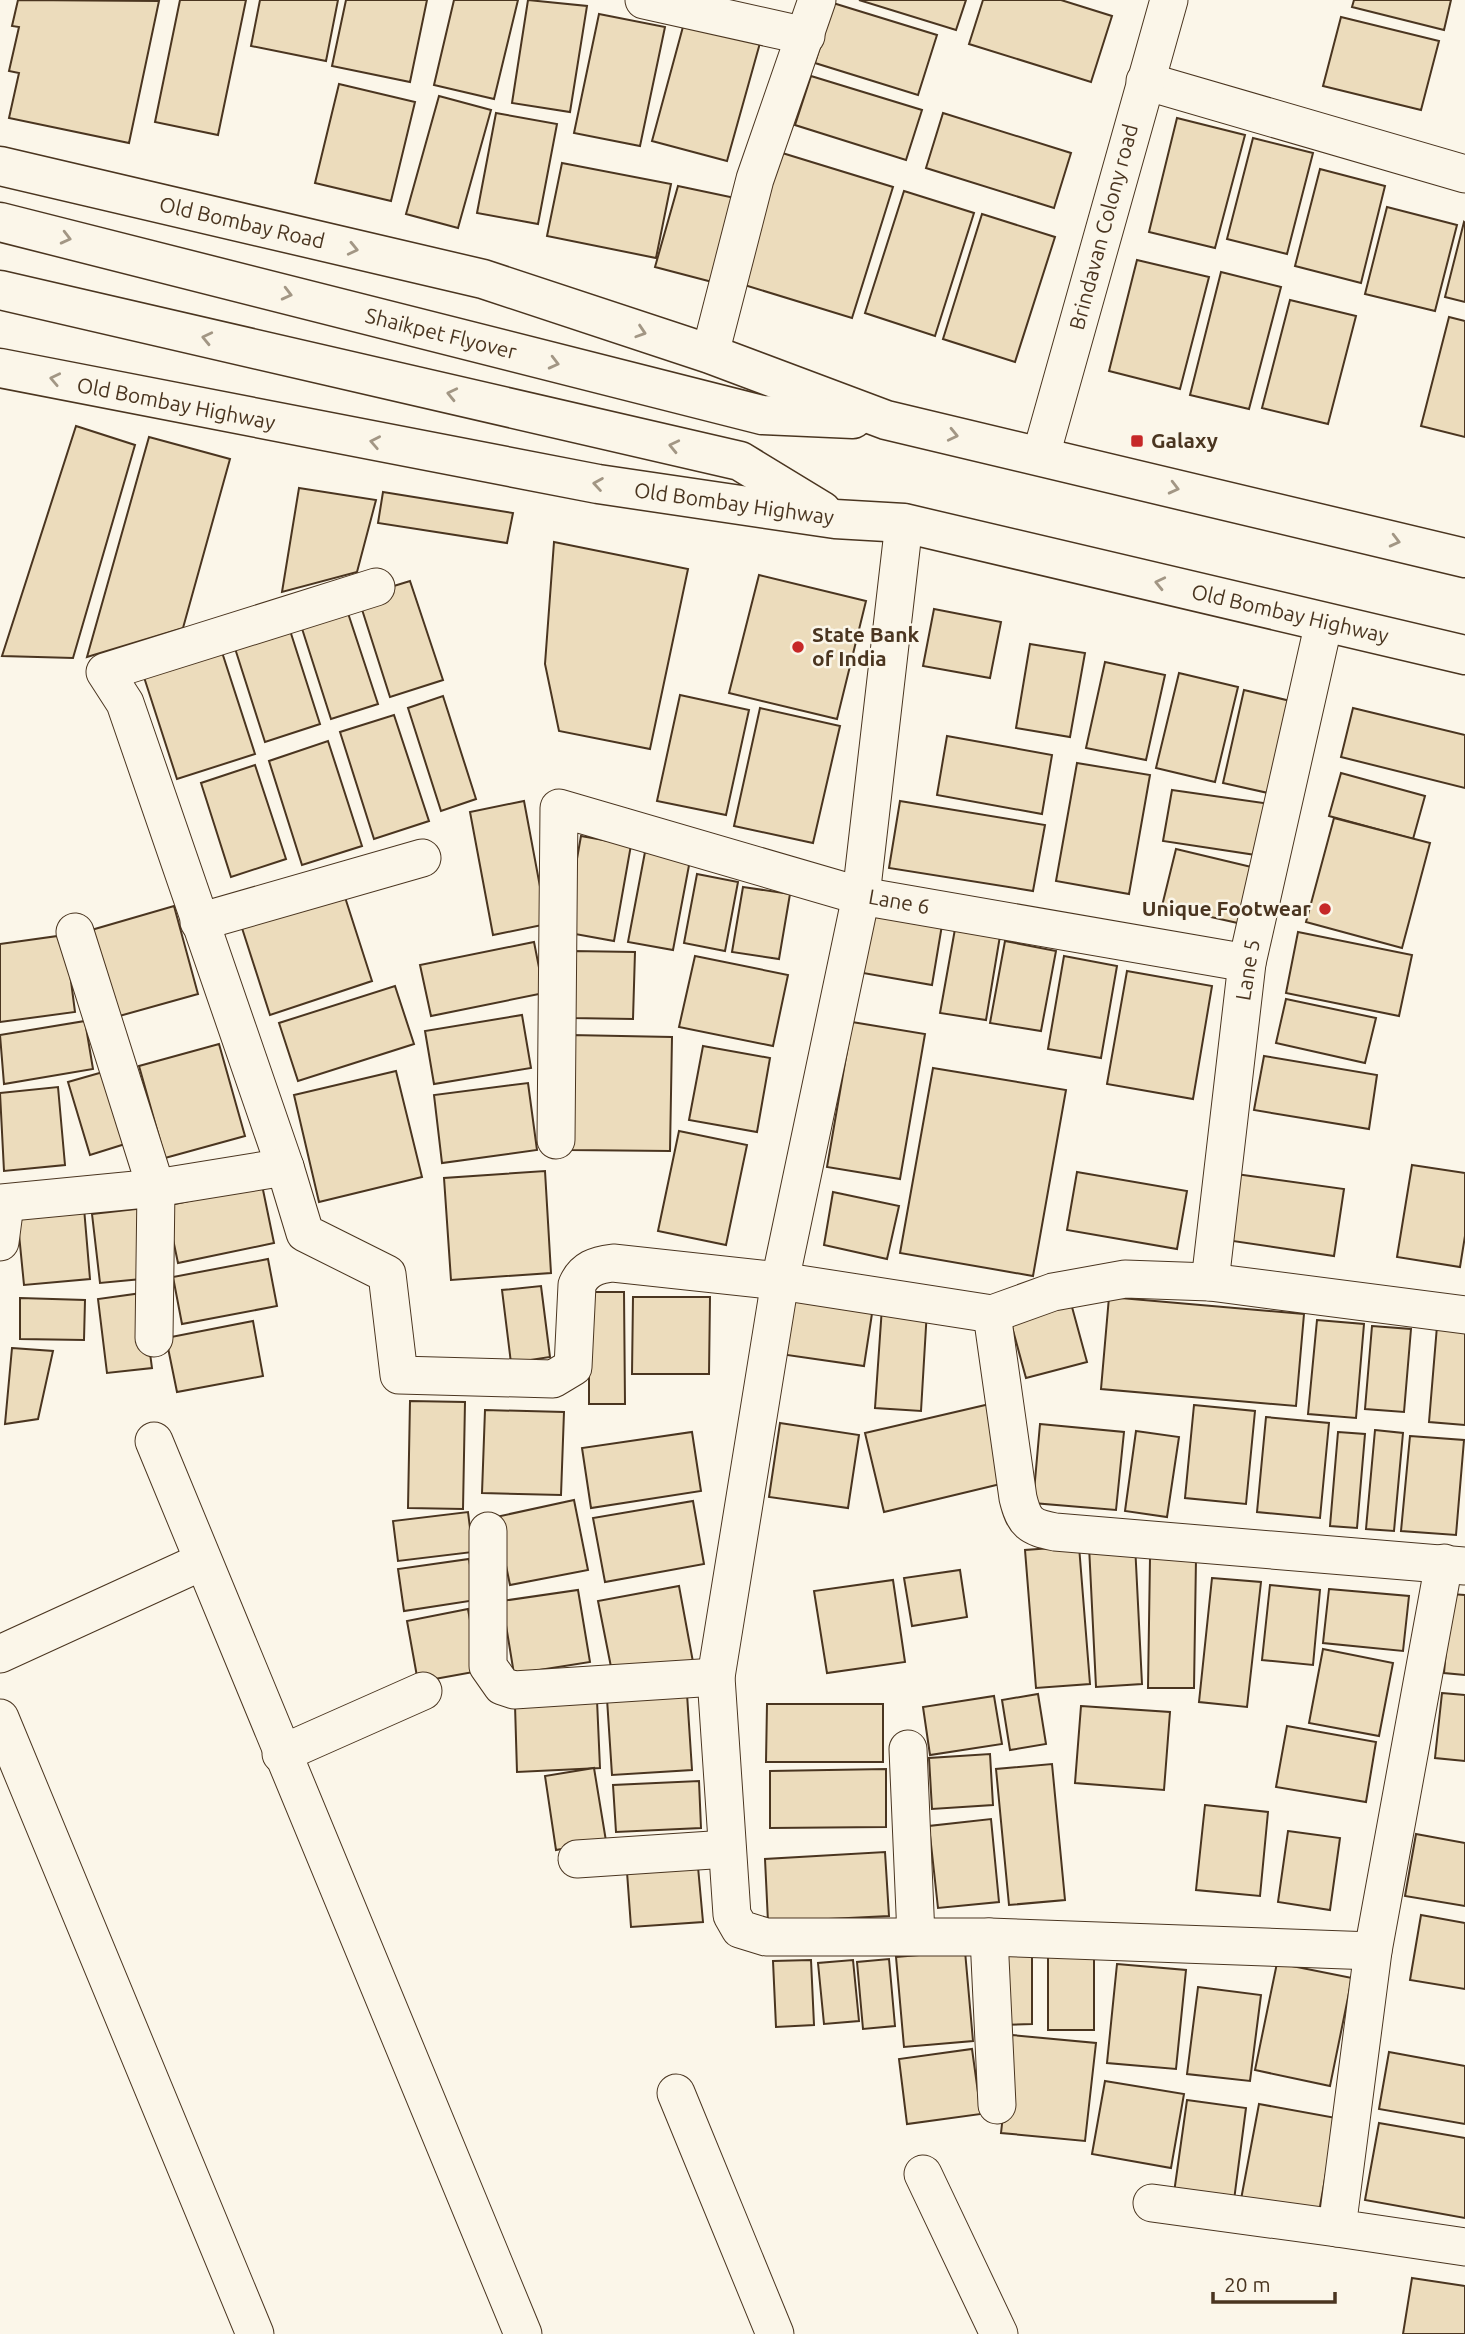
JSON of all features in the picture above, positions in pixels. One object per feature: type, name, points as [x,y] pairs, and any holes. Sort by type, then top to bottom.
[{"type":"main road","name":"Old Bombay Road","points":[[0,166],[483,279],[710,354]]},
{"type":"main road","name":"Shaikpet Flyover","points":[[0,222],[762,415],[886,420]]},
{"type":"main road","points":[[0,290],[740,461],[835,519]]},
{"type":"main road","points":[[710,354],[886,420],[1465,558]]},
{"type":"main road","name":"Old Bombay Highway","points":[[0,368],[584,482],[835,519],[904,523],[1465,655]]},
{"type":"street","points":[[644,0],[806,36]]},
{"type":"street","points":[[710,354],[755,179],[817,0]]},
{"type":"street","name":"Brindavan Colony road","points":[[1041,455],[1144,81],[1169,0]]},
{"type":"street","points":[[1144,81],[1463,166]]},
{"type":"street","points":[[904,523],[861,896],[780,1281],[716,1677],[732,1915],[740,1929],[752,1935],[989,1937],[1373,1951]]},
{"type":"street","points":[[376,587],[106,672],[125,703],[285,1167],[305,1233],[387,1274],[399,1375],[539,1379],[562,1376],[573,1367],[577,1285],[581,1275],[600,1264],[780,1281],[992,1314],[1053,1292],[1091,1283],[1125,1279],[1210,1282],[1465,1315]]},
{"type":"street","name":"Lane 5","points":[[1210,1282],[1247,963],[1324,622]]},
{"type":"street","name":"Lane 6","points":[[556,1140],[559,808],[861,896],[1247,963]]},
{"type":"street","points":[[199,922],[422,859]]},
{"type":"street","points":[[75,932],[156,1188],[154,1338]]},
{"type":"street","points":[[0,1242],[2,1203],[156,1188],[285,1167]]},
{"type":"street","points":[[992,1314],[1018,1498],[1022,1517],[1037,1528],[1055,1532],[1454,1564],[1373,1951],[1337,2228]]},
{"type":"street","points":[[154,1441],[201,1562],[523,2334]]},
{"type":"street","points":[[488,1531],[488,1666],[502,1686],[514,1690],[716,1677]]},
{"type":"street","points":[[0,1654],[201,1562]]},
{"type":"street","points":[[281,1754],[423,1691]]},
{"type":"street","points":[[0,1718],[249,2332]]},
{"type":"street","points":[[908,1749],[916,1936]]},
{"type":"street","points":[[577,1859],[727,1849]]},
{"type":"street","points":[[989,1937],[997,2105]]},
{"type":"street","points":[[676,2093],[775,2334]]},
{"type":"street","points":[[923,2174],[999,2334]]},
{"type":"street","points":[[1153,2203],[1465,2247]]},
{"type":"building","points":[[18,0],[159,1],[129,143],[9,118],[19,73],[9,71],[19,27],[12,26]]},
{"type":"building","points":[[180,0],[246,0],[218,135],[155,122]]},
{"type":"building","points":[[260,0],[338,0],[326,61],[251,46]]},
{"type":"building","points":[[346,0],[427,0],[410,82],[332,66]]},
{"type":"building","points":[[454,0],[518,0],[494,99],[434,85]]},
{"type":"building","points":[[528,0],[587,6],[570,112],[512,103]]},
{"type":"building","points":[[859,0],[966,0],[956,30]]},
{"type":"building","points":[[983,0],[1061,0],[1112,16],[1091,82],[969,44]]},
{"type":"building","points":[[1354,0],[1451,0],[1444,30],[1352,7]]},
{"type":"building","points":[[833,3],[937,35],[918,95],[815,63]]},
{"type":"building","points":[[599,14],[665,27],[640,146],[574,133]]},
{"type":"building","points":[[1341,17],[1439,41],[1421,110],[1323,86]]},
{"type":"building","points":[[684,23],[760,43],[727,161],[652,141]]},
{"type":"building","points":[[811,76],[922,110],[906,160],[795,125]]},
{"type":"building","points":[[339,84],[415,102],[391,201],[315,183]]},
{"type":"building","points":[[439,96],[491,110],[458,228],[406,214]]},
{"type":"building","points":[[496,113],[557,124],[538,224],[477,213]]},
{"type":"building","points":[[943,113],[1071,153],[1054,208],[926,168]]},
{"type":"building","points":[[1177,118],[1245,135],[1215,248],[1149,232]]},
{"type":"building","points":[[1253,138],[1313,153],[1287,254],[1227,239]]},
{"type":"building","points":[[779,152],[893,187],[852,318],[738,283]]},
{"type":"building","points":[[562,163],[671,184],[656,258],[547,236]]},
{"type":"building","points":[[1320,169],[1385,186],[1361,283],[1295,266]]},
{"type":"building","points":[[678,186],[735,198],[716,283],[655,267]]},
{"type":"building","points":[[904,191],[974,213],[935,336],[865,313]]},
{"type":"building","points":[[1387,207],[1457,225],[1435,311],[1365,294]]},
{"type":"building","points":[[982,214],[1055,237],[1015,362],[943,339]]},
{"type":"building","points":[[1465,223],[1465,302],[1445,297]]},
{"type":"building","points":[[1137,260],[1209,277],[1180,389],[1109,371]]},
{"type":"building","points":[[1221,272],[1281,287],[1249,409],[1190,395]]},
{"type":"building","points":[[1290,300],[1356,316],[1328,424],[1262,408]]},
{"type":"building","points":[[1449,317],[1465,321],[1465,437],[1421,426]]},
{"type":"building","points":[[76,426],[135,445],[73,658],[2,656]]},
{"type":"building","points":[[149,437],[230,459],[183,628],[87,657]]},
{"type":"building","points":[[299,488],[376,500],[357,572],[282,592]]},
{"type":"building","points":[[383,492],[513,513],[507,543],[378,523]]},
{"type":"building","points":[[554,542],[688,569],[650,749],[559,731],[545,664]]},
{"type":"building","name":"State Bank of India","points":[[759,575],[866,601],[837,719],[729,693]]},
{"type":"building","points":[[410,581],[443,680],[390,697],[358,597]]},
{"type":"building","points":[[343,598],[378,704],[331,719],[297,613]]},
{"type":"building","points":[[934,609],[1001,622],[990,678],[923,666]]},
{"type":"building","points":[[287,621],[320,724],[265,742],[232,639]]},
{"type":"building","points":[[1030,644],[1085,653],[1070,737],[1016,728]]},
{"type":"building","points":[[220,646],[255,754],[177,779],[142,671]]},
{"type":"building","points":[[1105,662],[1165,675],[1146,760],[1086,748]]},
{"type":"building","points":[[1179,673],[1238,687],[1215,782],[1156,768]]},
{"type":"building","points":[[1244,690],[1299,703],[1277,795],[1223,783]]},
{"type":"building","points":[[680,695],[749,710],[726,815],[657,801]]},
{"type":"building","points":[[443,696],[476,799],[441,811],[408,708]]},
{"type":"building","points":[[760,708],[840,726],[813,843],[734,826]]},
{"type":"building","points":[[1353,708],[1465,735],[1465,788],[1341,757]]},
{"type":"building","points":[[394,715],[429,821],[374,839],[340,732]]},
{"type":"building","points":[[947,736],[1052,755],[1042,814],[937,795]]},
{"type":"building","points":[[328,741],[362,846],[302,865],[269,761]]},
{"type":"building","points":[[1077,763],[1150,775],[1129,894],[1056,881]]},
{"type":"building","points":[[255,765],[286,859],[231,877],[201,783]]},
{"type":"building","points":[[1341,773],[1425,796],[1413,839],[1329,816]]},
{"type":"building","points":[[1172,790],[1277,805],[1269,857],[1163,841]]},
{"type":"building","points":[[524,801],[547,924],[493,935],[470,812]]},
{"type":"building","points":[[900,801],[1045,825],[1033,891],[889,868]]},
{"type":"building","points":[[1334,818],[1430,843],[1402,948],[1306,922]]},
{"type":"building","points":[[581,836],[631,845],[614,941],[564,932]]},
{"type":"building","points":[[1176,849],[1264,870],[1251,926],[1162,906]]},
{"type":"building","points":[[645,852],[690,860],[673,950],[628,942]]},
{"type":"building","points":[[697,874],[738,882],[725,951],[684,943]]},
{"type":"building","points":[[743,887],[790,894],[779,959],[732,952]]},
{"type":"building","points":[[343,891],[372,981],[270,1015],[241,925]]},
{"type":"building","points":[[174,906],[198,994],[105,1020],[81,933]]},
{"type":"building","points":[[873,913],[942,925],[932,985],[863,973]]},
{"type":"building","points":[[955,929],[1000,936],[986,1020],[940,1013]]},
{"type":"building","points":[[1298,932],[1412,955],[1399,1016],[1286,993]]},
{"type":"building","points":[[65,935],[75,1012],[0,1022],[0,944]]},
{"type":"building","points":[[1005,941],[1056,951],[1041,1031],[990,1023]]},
{"type":"building","points":[[534,942],[544,993],[431,1016],[420,965]]},
{"type":"building","points":[[572,951],[635,952],[633,1019],[571,1018]]},
{"type":"building","points":[[695,956],[788,975],[773,1046],[679,1027]]},
{"type":"building","points":[[1064,956],[1117,966],[1101,1058],[1048,1049]]},
{"type":"building","points":[[1127,971],[1212,986],[1193,1099],[1107,1084]]},
{"type":"building","points":[[395,986],[414,1044],[298,1081],[279,1023]]},
{"type":"building","points":[[1286,999],[1376,1018],[1365,1063],[1276,1043]]},
{"type":"building","points":[[522,1015],[531,1068],[434,1084],[425,1031]]},
{"type":"building","points":[[85,1021],[93,1069],[4,1084],[0,1035]]},
{"type":"building","points":[[852,1022],[925,1034],[900,1179],[827,1167]]},
{"type":"building","points":[[570,1035],[672,1037],[670,1151],[569,1150]]},
{"type":"building","points":[[219,1044],[245,1136],[165,1158],[139,1066]]},
{"type":"building","points":[[703,1046],[770,1058],[757,1132],[689,1120]]},
{"type":"building","points":[[1264,1056],[1377,1075],[1369,1129],[1254,1110]]},
{"type":"building","points":[[933,1068],[1066,1090],[1033,1276],[900,1253]]},
{"type":"building","points":[[396,1071],[422,1177],[319,1202],[294,1095]]},
{"type":"building","points":[[103,1072],[125,1144],[90,1155],[68,1082]]},
{"type":"building","points":[[528,1083],[537,1150],[442,1163],[434,1095]]},
{"type":"building","points":[[58,1087],[65,1165],[4,1171],[0,1093]]},
{"type":"building","points":[[679,1131],[747,1145],[726,1245],[658,1231]]},
{"type":"building","points":[[1412,1165],[1465,1173],[1465,1236],[1460,1267],[1397,1257]]},
{"type":"building","points":[[545,1171],[551,1273],[451,1280],[444,1178]]},
{"type":"building","points":[[1077,1172],[1187,1191],[1177,1249],[1067,1230]]},
{"type":"building","points":[[1236,1174],[1344,1189],[1334,1256],[1226,1240]]},
{"type":"building","points":[[262,1185],[274,1243],[178,1263],[166,1206]]},
{"type":"building","points":[[833,1192],[899,1206],[887,1259],[824,1245]]},
{"type":"building","points":[[84,1208],[90,1279],[24,1285],[17,1214]]},
{"type":"building","points":[[145,1208],[152,1278],[100,1283],[92,1214]]},
{"type":"building","points":[[268,1259],[277,1306],[182,1324],[173,1277]]},
{"type":"building","points":[[541,1286],[550,1357],[511,1363],[502,1290]]},
{"type":"building","points":[[589,1292],[624,1292],[625,1404],[589,1404]]},
{"type":"building","points":[[142,1293],[152,1368],[107,1373],[98,1299]]},
{"type":"building","points":[[789,1295],[873,1307],[864,1366],[780,1354]]},
{"type":"building","points":[[1069,1296],[1087,1362],[1026,1378],[1008,1312]]},
{"type":"building","points":[[633,1297],[710,1297],[709,1374],[632,1374]]},
{"type":"building","points":[[1109,1297],[1304,1314],[1296,1406],[1101,1389]]},
{"type":"building","points":[[20,1298],[85,1300],[84,1340],[20,1339]]},
{"type":"building","points":[[882,1307],[927,1310],[921,1411],[875,1408]]},
{"type":"building","points":[[1317,1320],[1364,1324],[1356,1418],[1308,1414]]},
{"type":"building","points":[[253,1321],[263,1376],[177,1392],[166,1338]]},
{"type":"building","points":[[1372,1326],[1411,1329],[1404,1412],[1365,1409]]},
{"type":"building","points":[[1437,1326],[1465,1329],[1465,1425],[1429,1422]]},
{"type":"building","points":[[12,1348],[53,1351],[38,1419],[5,1424]]},
{"type":"building","points":[[410,1401],[465,1402],[463,1509],[408,1508]]},
{"type":"building","points":[[994,1403],[1013,1481],[884,1512],[865,1433]]},
{"type":"building","points":[[1194,1405],[1255,1411],[1246,1504],[1185,1498]]},
{"type":"building","points":[[485,1410],[564,1412],[561,1495],[482,1493]]},
{"type":"building","points":[[1266,1417],[1329,1423],[1320,1518],[1257,1512]]},
{"type":"building","points":[[780,1423],[859,1435],[848,1508],[769,1497]]},
{"type":"building","points":[[1040,1424],[1124,1432],[1116,1510],[1033,1503]]},
{"type":"building","points":[[1375,1430],[1403,1433],[1394,1531],[1366,1529]]},
{"type":"building","points":[[1136,1431],[1179,1437],[1167,1517],[1125,1511]]},
{"type":"building","points":[[692,1432],[701,1491],[591,1508],[582,1448]]},
{"type":"building","points":[[1338,1432],[1365,1434],[1357,1528],[1330,1526]]},
{"type":"building","points":[[1410,1436],[1464,1440],[1456,1535],[1401,1531]]},
{"type":"building","points":[[574,1500],[588,1570],[510,1585],[496,1517]]},
{"type":"building","points":[[693,1501],[704,1564],[605,1582],[593,1518]]},
{"type":"building","points":[[468,1512],[473,1552],[398,1561],[393,1521]]},
{"type":"building","points":[[1135,1544],[1142,1684],[1096,1687],[1089,1546]]},
{"type":"building","points":[[1079,1546],[1090,1684],[1036,1688],[1025,1550]]},
{"type":"building","points":[[1150,1558],[1196,1558],[1194,1688],[1148,1688]]},
{"type":"building","points":[[469,1559],[476,1600],[404,1611],[398,1569]]},
{"type":"building","points":[[960,1570],[967,1617],[912,1626],[904,1578]]},
{"type":"building","points":[[1212,1578],[1261,1582],[1247,1707],[1199,1702]]},
{"type":"building","points":[[893,1580],[905,1662],[827,1673],[814,1591]]},
{"type":"building","points":[[1270,1585],[1320,1590],[1313,1665],[1262,1660]]},
{"type":"building","points":[[679,1586],[693,1662],[613,1677],[598,1601]]},
{"type":"building","points":[[1329,1589],[1409,1596],[1403,1651],[1323,1643]]},
{"type":"building","points":[[578,1590],[590,1662],[514,1674],[502,1601]]},
{"type":"building","points":[[1451,1594],[1465,1595],[1465,1675],[1444,1673]]},
{"type":"building","points":[[468,1609],[479,1671],[418,1682],[407,1621]]},
{"type":"building","points":[[1323,1649],[1393,1663],[1379,1736],[1309,1723]]},
{"type":"building","points":[[1442,1693],[1465,1695],[1465,1761],[1435,1758]]},
{"type":"building","points":[[687,1694],[692,1770],[612,1775],[607,1699]]},
{"type":"building","points":[[1038,1694],[1046,1744],[1010,1750],[1002,1700]]},
{"type":"building","points":[[994,1696],[1002,1744],[930,1755],[923,1707]]},
{"type":"building","points":[[597,1700],[600,1768],[517,1772],[515,1705]]},
{"type":"building","points":[[767,1704],[883,1704],[883,1762],[766,1762]]},
{"type":"building","points":[[1081,1706],[1170,1712],[1164,1790],[1075,1783]]},
{"type":"building","points":[[1287,1726],[1376,1742],[1366,1802],[1276,1787]]},
{"type":"building","points":[[990,1754],[993,1805],[932,1809],[929,1758]]},
{"type":"building","points":[[1052,1764],[1065,1900],[1009,1905],[996,1769]]},
{"type":"building","points":[[594,1768],[606,1841],[556,1850],[545,1776]]},
{"type":"building","points":[[886,1769],[886,1827],[770,1828],[770,1771]]},
{"type":"building","points":[[699,1781],[701,1828],[616,1832],[613,1785]]},
{"type":"building","points":[[1205,1805],[1268,1812],[1260,1896],[1196,1890]]},
{"type":"building","points":[[991,1819],[999,1902],[938,1908],[929,1826]]},
{"type":"building","points":[[1288,1831],[1340,1838],[1330,1910],[1278,1902]]},
{"type":"building","points":[[1416,1834],[1465,1843],[1465,1906],[1405,1896]]},
{"type":"building","points":[[885,1852],[889,1916],[768,1922],[765,1859]]},
{"type":"building","points":[[698,1867],[703,1922],[631,1927],[627,1872]]},
{"type":"building","points":[[1421,1915],[1465,1923],[1465,1989],[1410,1980]]},
{"type":"building","points":[[1094,1949],[1094,2030],[1048,2030],[1048,1950]]},
{"type":"building","points":[[965,1951],[973,2041],[904,2047],[896,1957]]},
{"type":"building","points":[[1032,1955],[1032,2024],[998,2025],[998,1956]]},
{"type":"building","points":[[889,1959],[895,2026],[863,2029],[857,1962]]},
{"type":"building","points":[[811,1960],[814,2025],[776,2027],[773,1961]]},
{"type":"building","points":[[853,1960],[859,2021],[824,2024],[818,1963]]},
{"type":"building","points":[[1277,1963],[1352,1978],[1330,2086],[1255,2070]]},
{"type":"building","points":[[1117,1964],[1186,1970],[1176,2069],[1107,2063]]},
{"type":"building","points":[[1198,1987],[1261,1995],[1250,2081],[1187,2074]]},
{"type":"building","points":[[1012,2035],[1096,2043],[1085,2141],[1001,2133]]},
{"type":"building","points":[[972,2049],[981,2114],[907,2124],[899,2059]]},
{"type":"building","points":[[1389,2052],[1465,2066],[1465,2124],[1379,2109]]},
{"type":"building","points":[[1105,2081],[1184,2094],[1171,2168],[1092,2154]]},
{"type":"building","points":[[1187,2100],[1246,2108],[1233,2208],[1173,2200]]},
{"type":"building","points":[[1259,2104],[1336,2118],[1317,2223],[1239,2210]]},
{"type":"building","points":[[1379,2123],[1465,2138],[1465,2218],[1365,2200]]},
{"type":"building","points":[[1412,2278],[1465,2286],[1465,2334],[1403,2334]]},
{"type":"place","name":"Galaxy","points":[[1137,441]]},
{"type":"place","name":"State Bank of India","points":[[798,647]]},
{"type":"place","name":"Unique Footwear","points":[[1325,909]]}]
